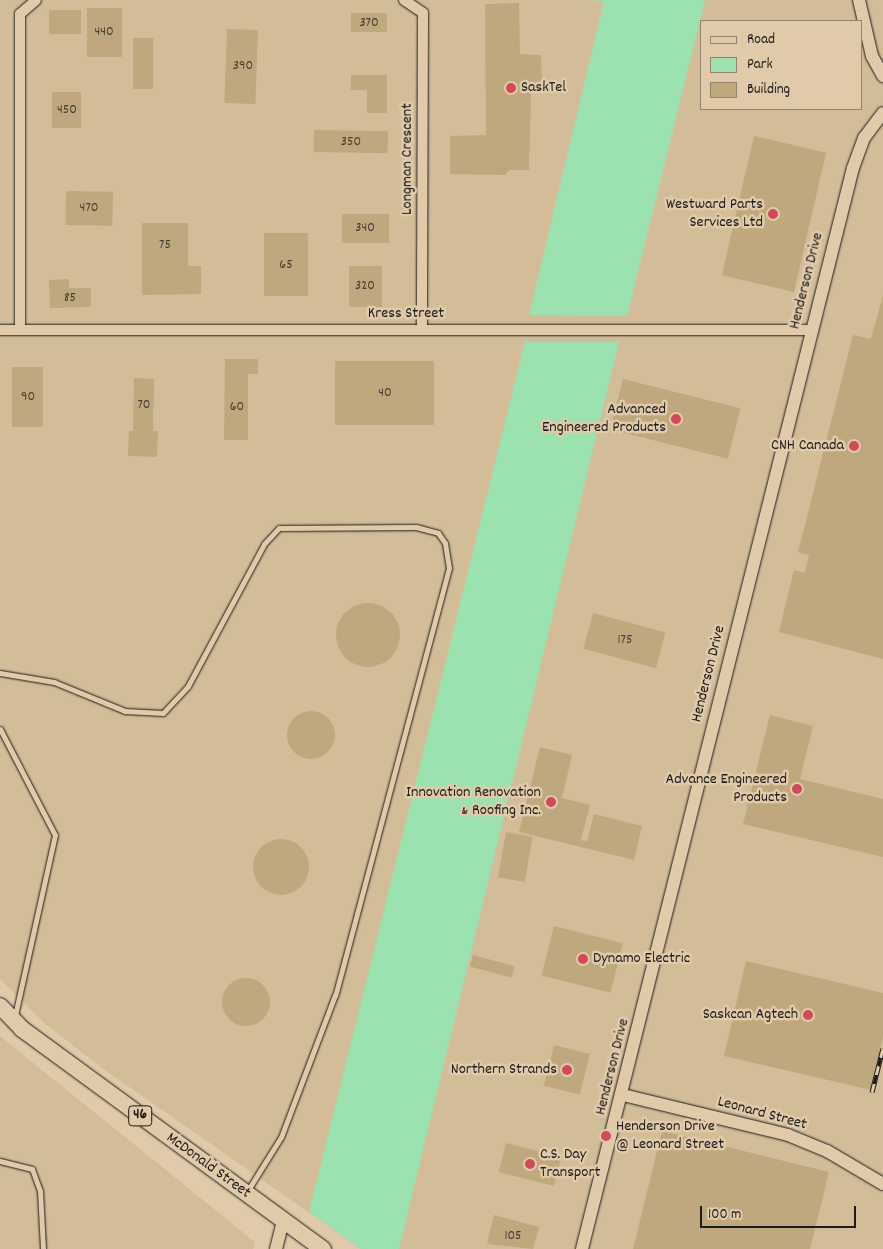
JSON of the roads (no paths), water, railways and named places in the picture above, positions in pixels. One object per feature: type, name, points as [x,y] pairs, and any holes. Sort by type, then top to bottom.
[{"type":"main road","name":"McDonald Street","points":[[0,1006],[14,1021],[323,1249]]},
{"type":"street","points":[[20,329],[20,14],[36,0]]},
{"type":"street","name":"Longman Crescent","points":[[404,0],[423,13],[422,328]]},
{"type":"street","points":[[859,0],[872,56],[883,76]]},
{"type":"street","name":"Henderson Drive","points":[[582,1249],[623,1095],[853,168],[864,138],[883,113]]},
{"type":"street","name":"Kress Street","points":[[0,330],[422,328],[812,330]]},
{"type":"street","name":"Leonard Street","points":[[623,1095],[788,1135],[827,1151],[883,1184]]},
{"type":"street","points":[[276,1249],[283,1221]]},
{"type":"lane","points":[[0,673],[54,682],[124,711],[163,713],[188,686],[264,544],[279,528],[416,527],[438,533],[445,543],[449,568],[335,995],[281,1137],[245,1193]]},
{"type":"lane","points":[[0,729],[55,835],[14,1021]]},
{"type":"lane","points":[[0,1161],[32,1169],[40,1191],[43,1249]]},
{"type":"railway","points":[[872,1092],[883,1048]]},
{"type":"place","name":"SaskTel","points":[[511,88]]},
{"type":"place","name":"Westward Parts Services Ltd","points":[[773,214]]},
{"type":"place","name":"Advanced Engineered Products","points":[[676,419]]},
{"type":"place","name":"CNH Canada","points":[[854,446]]},
{"type":"place","name":"Advance Engineered Products","points":[[797,789]]},
{"type":"place","name":"Innovation Renovation & Roofing Inc.","points":[[551,802]]},
{"type":"place","name":"Dynamo Electric","points":[[583,959]]},
{"type":"place","name":"Saskcan Agtech","points":[[808,1015]]},
{"type":"place","name":"Northern Strands","points":[[567,1070]]},
{"type":"place","name":"Henderson Drive @ Leonard Street","points":[[606,1136]]},
{"type":"place","name":"C.S. Day Transport","points":[[530,1164]]}]
